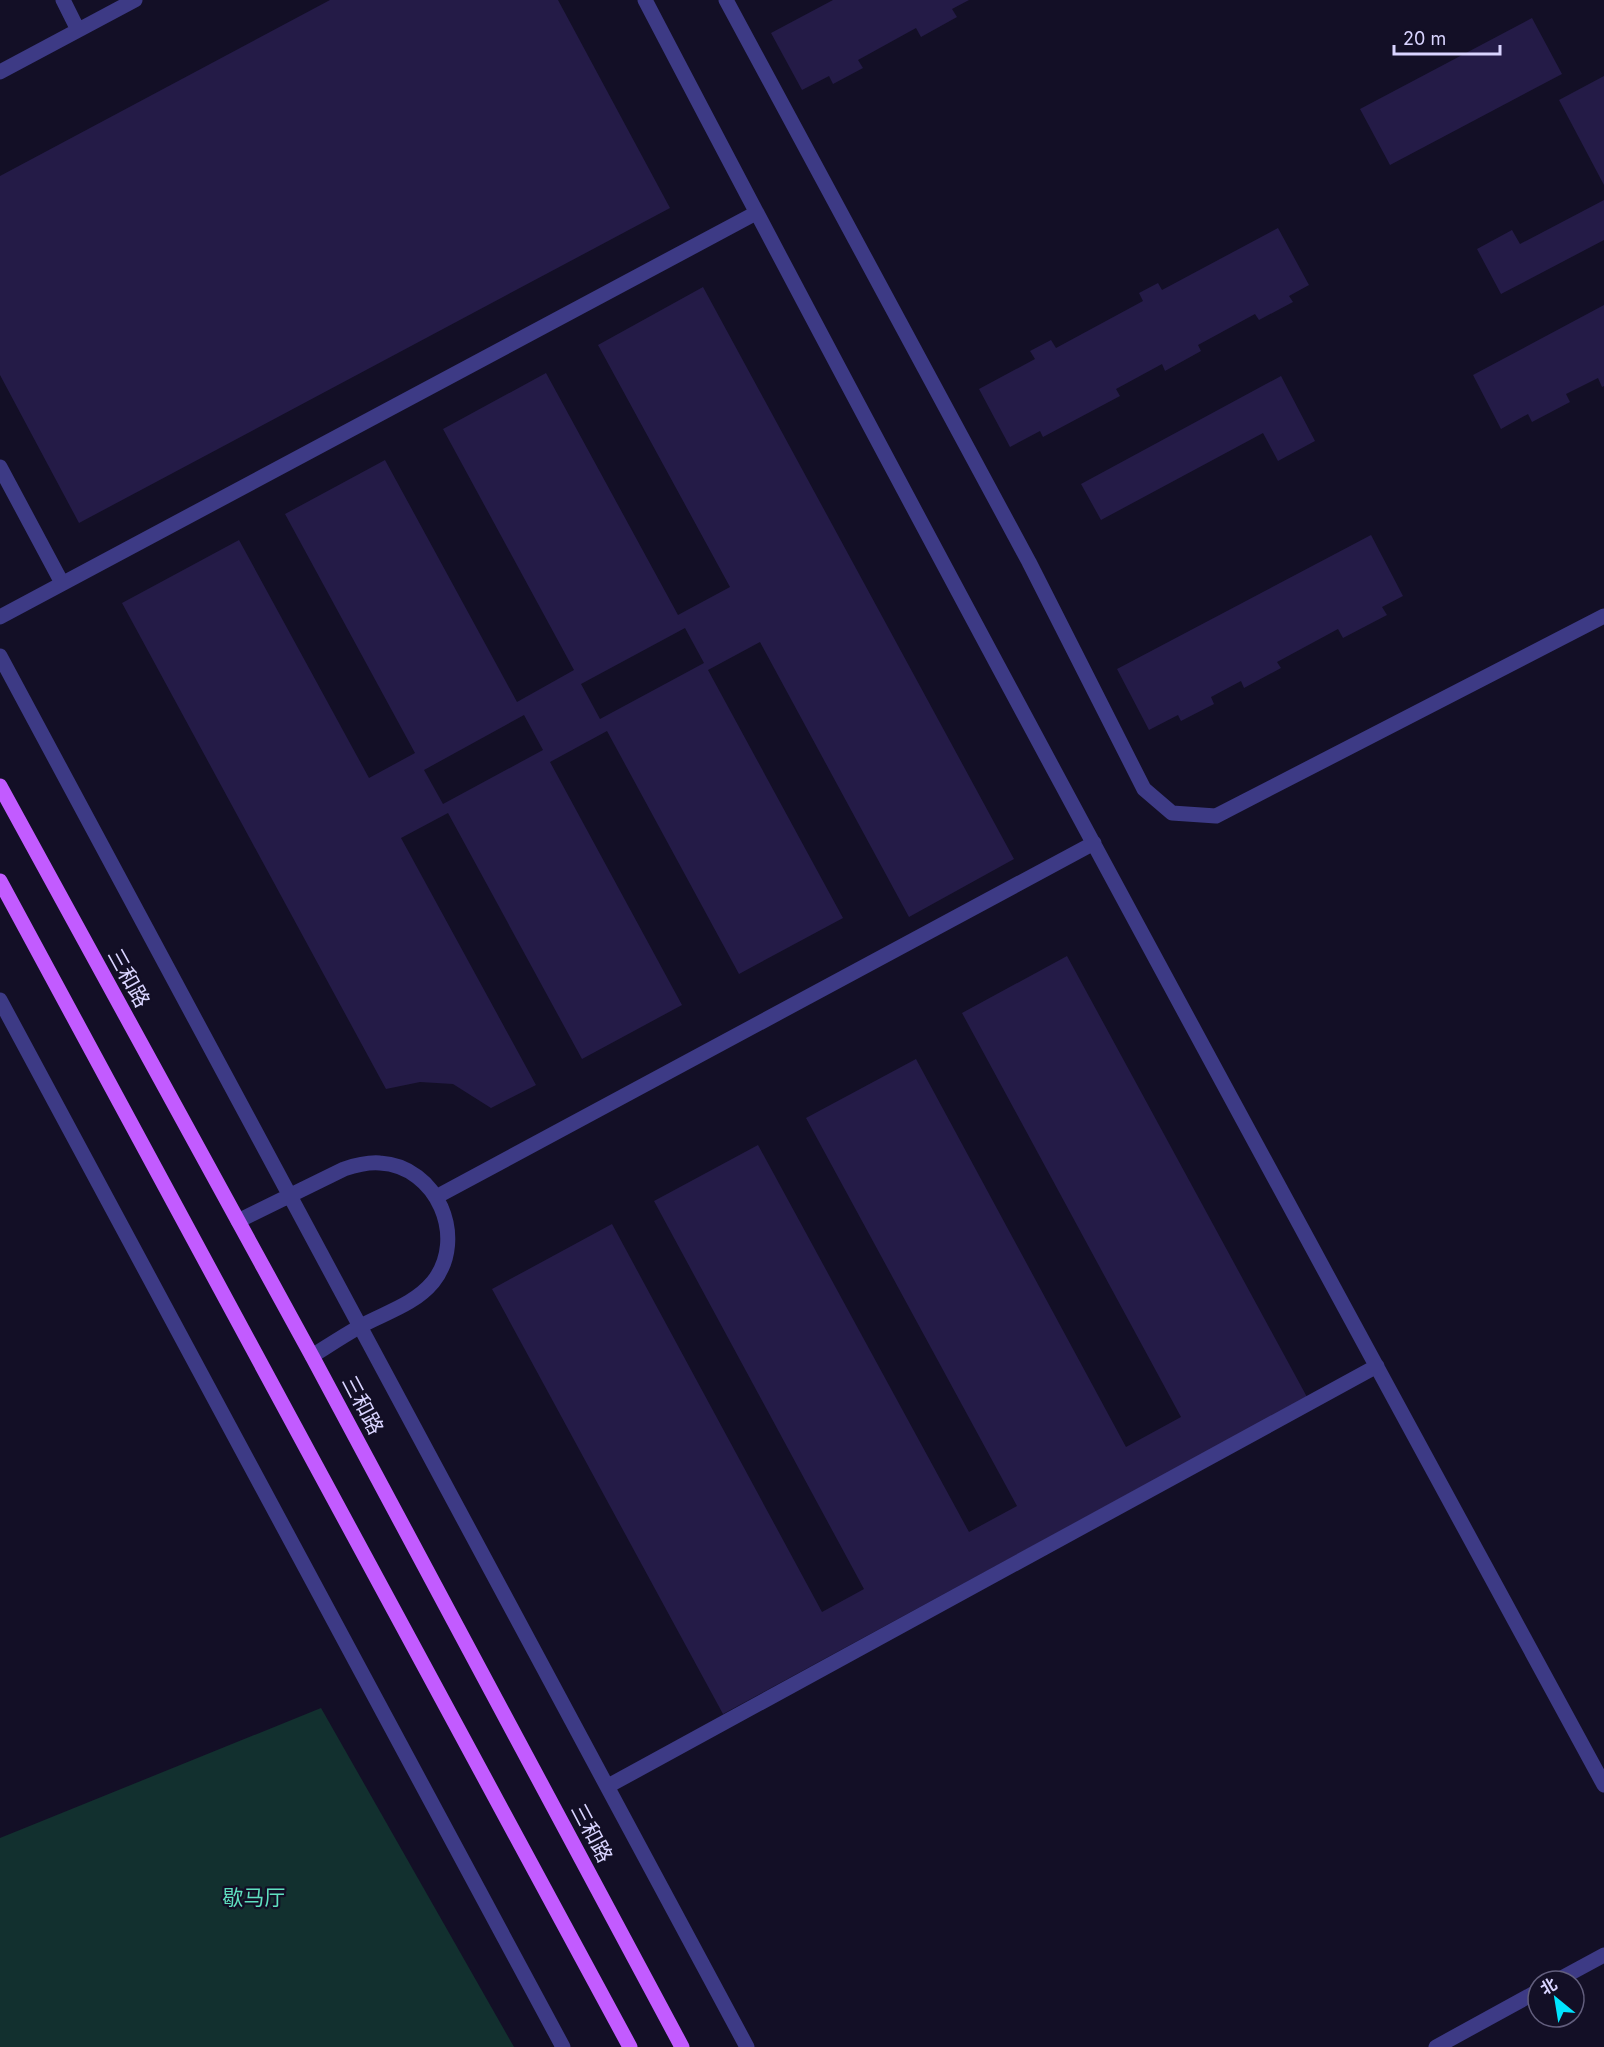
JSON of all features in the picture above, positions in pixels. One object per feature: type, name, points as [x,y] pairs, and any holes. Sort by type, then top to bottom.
[{"type":"main road","name":"三和路","points":[[0,786],[312,1356],[682,2047]]},
{"type":"main road","points":[[0,881],[630,2047]]},
{"type":"street","points":[[63,0],[78,30]]},
{"type":"street","points":[[0,72],[135,0]]},
{"type":"street","points":[[645,0],[756,213],[1094,843],[1604,1785]]},
{"type":"street","points":[[726,0],[1029,562],[1144,789],[1172,813],[1216,816],[1604,616]]},
{"type":"street","points":[[0,617],[756,213]]},
{"type":"street","points":[[0,467],[62,583]]},
{"type":"street","points":[[0,656],[609,1786],[747,2047]]},
{"type":"street","points":[[436,1197],[1094,843]]},
{"type":"street","points":[[0,1000],[563,2047]]},
{"type":"street","points":[[238,1221],[344,1168],[363,1163],[382,1163],[400,1167],[416,1176],[431,1189],[442,1206],[448,1225],[448,1245],[444,1264],[433,1282],[419,1296],[360,1327],[312,1356]]},
{"type":"street","points":[[609,1786],[1377,1366]]},
{"type":"street","points":[[1578,1969],[1604,1955]]},
{"type":"street","points":[[1436,2047],[1526,1998]]},
{"type":"green space","name":"歇马厅","points":[[321,1708],[514,2047],[0,2047],[0,1838]]},
{"type":"building","points":[[330,0],[558,0],[670,208],[79,523],[0,375],[0,176]]},
{"type":"building","points":[[833,0],[969,0],[952,9],[957,17],[921,37],[916,28],[858,60],[863,68],[833,84],[829,76],[802,90],[771,33]]},
{"type":"building","points":[[1532,18],[1562,74],[1390,165],[1360,109]]},
{"type":"building","points":[[1604,76],[1604,185],[1559,100]]},
{"type":"building","points":[[1604,200],[1604,240],[1501,294],[1477,249],[1512,230],[1520,244]]},
{"type":"building","points":[[1278,228],[1309,285],[1289,296],[1293,302],[1259,320],[1255,314],[1198,345],[1201,351],[1165,371],[1162,364],[1116,389],[1120,396],[1043,437],[1040,431],[1010,447],[979,389],[1035,359],[1030,351],[1051,340],[1056,348],[1143,301],[1139,293],[1158,283],[1162,290]]},
{"type":"building","points":[[703,287],[1014,859],[909,917],[760,642],[708,670],[843,918],[739,974],[607,731],[550,762],[682,1005],[582,1059],[448,813],[401,838],[536,1085],[491,1108],[453,1084],[420,1082],[386,1089],[122,603],[239,540],[369,778],[415,753],[285,514],[385,460],[517,702],[574,670],[443,429],[546,373],[678,615],[730,587],[598,345]],"holes":[[[685,628],[704,663],[600,719],[581,684]],[[524,715],[543,750],[443,804],[424,770]]]},
{"type":"building","points":[[1604,305],[1604,386],[1602,387],[1598,378],[1566,394],[1570,402],[1532,422],[1528,414],[1501,429],[1473,375]]},
{"type":"building","points":[[1281,376],[1315,441],[1278,461],[1263,433],[1101,520],[1081,484]]},
{"type":"building","points":[[1371,535],[1403,596],[1382,607],[1387,615],[1343,638],[1338,629],[1277,662],[1281,668],[1244,688],[1241,681],[1211,697],[1214,704],[1181,721],[1178,715],[1149,730],[1117,669]]},
{"type":"building","points":[[1067,956],[1307,1397],[723,1714],[492,1289],[612,1224],[822,1612],[864,1589],[654,1201],[758,1145],[969,1532],[1017,1506],[806,1118],[916,1059],[1126,1447],[1181,1417],[962,1013]]}]
